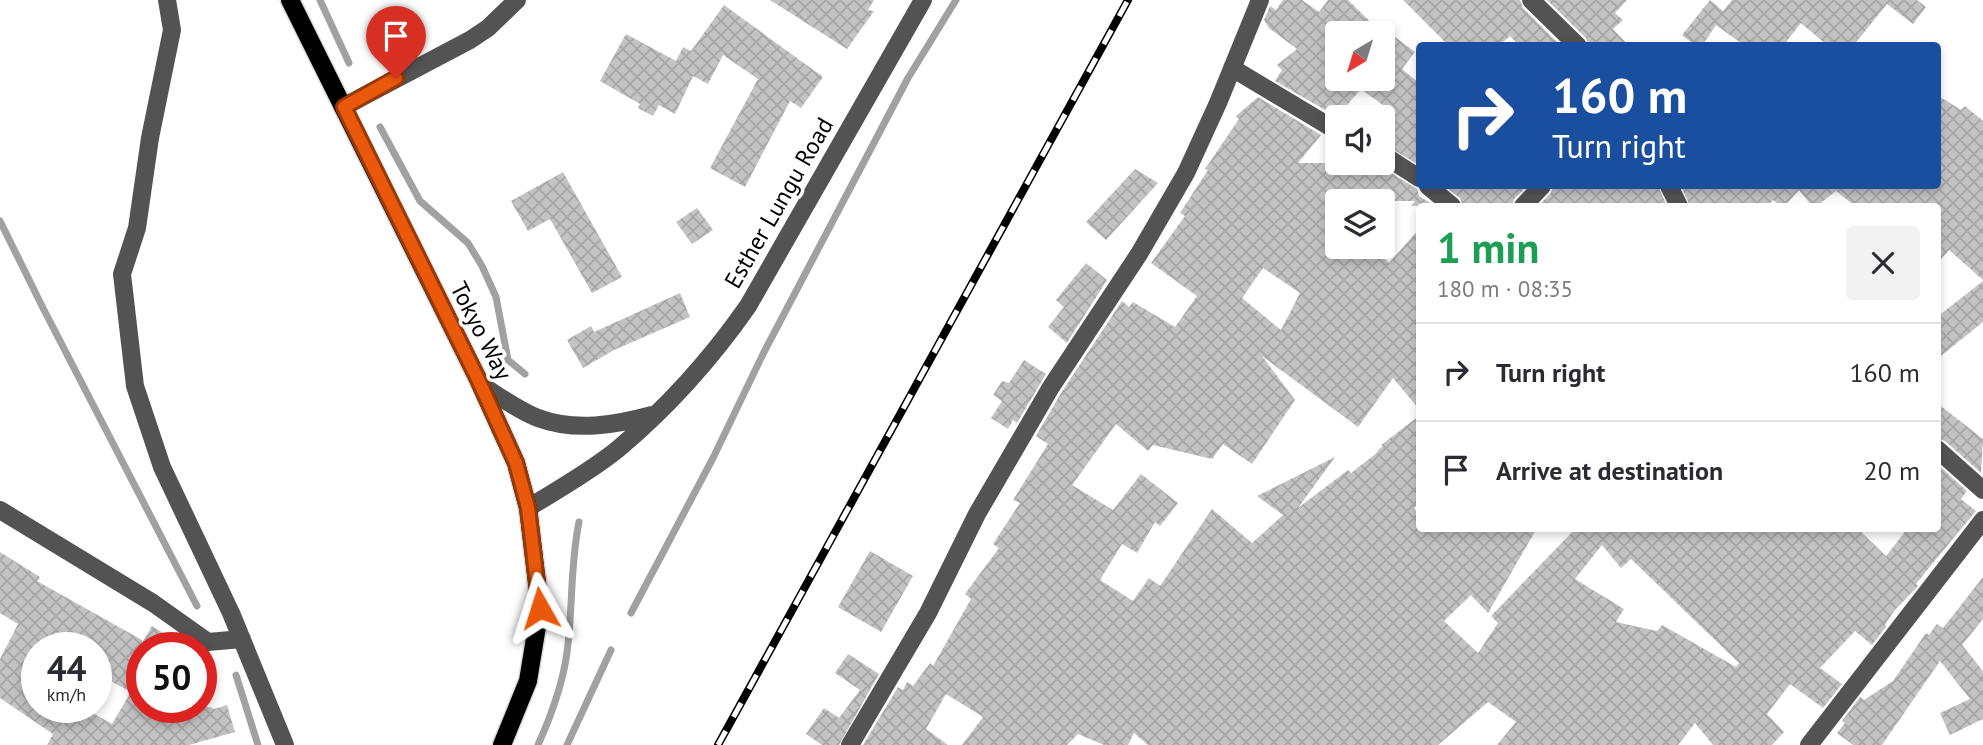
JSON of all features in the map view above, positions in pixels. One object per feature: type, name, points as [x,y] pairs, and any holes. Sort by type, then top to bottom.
[{"type":"main road","name":"Tokyo Way","points":[[290,0],[481,385],[516,463],[528,508],[540,608],[528,681],[502,745]]},
{"type":"street","points":[[167,0],[172,30],[150,138],[137,228],[122,274],[135,386],[162,467],[242,639],[285,745]]},
{"type":"street","points":[[344,107],[470,40],[488,28],[517,0]]},
{"type":"street","name":"Esther Lungu Road","points":[[528,508],[618,449],[704,366],[748,306],[923,0]]},
{"type":"street","points":[[850,745],[928,613],[977,514],[1051,387],[1139,254],[1186,173],[1260,0]]},
{"type":"street","points":[[1531,0],[1574,42]]},
{"type":"street","points":[[1232,68],[1325,124]]},
{"type":"street","points":[[1395,162],[1416,175]]},
{"type":"street","points":[[1432,189],[1448,203]]},
{"type":"street","points":[[1526,203],[1539,189]]},
{"type":"street","name":"Esther Lungu Road","points":[[481,385],[538,418],[582,427],[621,424],[654,415]]},
{"type":"street","points":[[1941,453],[1983,490]]},
{"type":"street","points":[[0,510],[153,603],[208,642],[242,639]]},
{"type":"street","points":[[1809,745],[1983,520]]},
{"type":"building","points":[[770,0],[874,0],[868,10],[874,11],[847,49]]},
{"type":"building","points":[[1283,0],[1302,0],[1319,12],[1328,0],[1348,0],[1370,21],[1325,21],[1325,91],[1359,91],[1347,105],[1325,105],[1325,110],[1275,81],[1282,70],[1277,65],[1297,49],[1269,28],[1264,20],[1270,6],[1276,10]]},
{"type":"building","points":[[1403,0],[1520,0],[1523,8],[1557,42],[1516,42],[1510,36],[1503,42],[1445,42]]},
{"type":"building","points":[[1547,0],[1627,0],[1615,13],[1623,20],[1613,29],[1625,42],[1588,42]]},
{"type":"building","points":[[1710,0],[1723,11],[1732,0],[1917,0],[1926,7],[1913,24],[1887,4],[1856,42],[1823,42],[1801,23],[1786,42],[1739,42],[1716,25],[1705,42],[1691,42],[1682,35]]},
{"type":"building","points":[[724,5],[823,77],[801,108],[790,101],[745,187],[710,168],[758,79],[723,55],[708,84],[693,76],[675,114],[659,105],[653,116],[638,108],[640,104],[600,81],[626,34],[676,61],[683,47],[691,51]]},
{"type":"building","points":[[1395,37],[1415,52],[1402,69],[1416,81],[1416,163],[1395,151],[1395,105],[1383,105],[1364,91],[1395,91]]},
{"type":"building","points":[[1258,97],[1321,135],[1298,163],[1325,163],[1325,175],[1394,175],[1417,189],[1419,196],[1430,203],[1416,203],[1416,206],[1411,206],[1415,201],[1395,201],[1395,189],[1325,189],[1325,259],[1385,259],[1389,263],[1416,232],[1416,405],[1393,378],[1358,427],[1262,356],[1295,400],[1252,464],[1223,444],[1212,459],[1153,445],[1148,451],[1116,424],[1072,485],[1113,510],[1141,474],[1178,503],[1160,526],[1155,522],[1137,553],[1122,544],[1100,580],[1133,601],[1149,578],[1160,586],[1212,509],[1252,543],[1283,515],[1257,496],[1335,457],[1298,508],[1348,470],[1351,473],[1378,452],[1383,446],[1381,445],[1416,418],[1416,532],[1535,532],[1488,613],[1471,595],[1444,621],[1478,653],[1498,623],[1491,616],[1572,532],[1861,532],[1886,556],[1905,532],[1941,532],[1941,468],[1967,491],[1961,499],[1976,511],[1916,584],[1918,586],[1894,611],[1872,645],[1855,631],[1820,668],[1842,684],[1823,708],[1790,684],[1767,714],[1784,732],[1772,745],[1713,745],[1695,723],[1678,745],[1497,745],[1516,722],[1488,702],[1438,745],[1148,745],[1134,733],[1128,745],[1104,745],[1078,734],[1067,745],[962,745],[983,717],[946,694],[926,729],[948,745],[863,745],[898,687],[903,690],[907,682],[913,686],[930,663],[933,666],[971,599],[965,594],[999,548],[993,544],[1020,503],[1013,500],[1048,444],[1036,436],[1122,301],[1129,307],[1133,302],[1175,327],[1197,296],[1151,263],[1185,216],[1180,213],[1208,170],[1205,169],[1239,119],[1236,116]],"holes":[[[1263,268],[1300,293],[1281,330],[1242,298]],[[1602,545],[1621,568],[1631,559],[1739,663],[1736,667],[1662,625],[1657,631],[1616,622],[1624,609],[1575,579]]]},
{"type":"building","points":[[1941,98],[1961,110],[1965,106],[1983,121],[1983,280],[1949,250],[1941,259],[1941,203],[1851,203],[1836,191],[1821,203],[1810,203],[1799,190],[1788,203],[1777,203],[1773,200],[1770,203],[1689,203],[1682,189],[1941,189]]},
{"type":"building","points":[[1135,169],[1158,183],[1106,240],[1086,222]]},
{"type":"building","points":[[563,172],[622,277],[592,293],[550,219],[528,231],[511,201]]},
{"type":"building","points":[[1449,189],[1524,189],[1513,203],[1462,203]]},
{"type":"building","points":[[1552,189],[1659,189],[1666,203],[1541,203]]},
{"type":"building","points":[[697,208],[713,230],[692,244],[676,222]]},
{"type":"building","points":[[1086,263],[1107,280],[1067,343],[1048,327],[1064,307],[1056,300]]},
{"type":"building","points":[[1983,281],[1983,322],[1941,356],[1941,314]]},
{"type":"building","points":[[680,293],[690,317],[614,350],[583,368],[567,340],[591,326],[594,332]]},
{"type":"building","points":[[1024,360],[1046,374],[1017,423],[1013,420],[1008,429],[991,418],[1002,401],[993,395],[1002,381],[1009,383]]},
{"type":"building","points":[[1941,406],[1983,439],[1981,473],[1941,440]]},
{"type":"building","points":[[870,551],[913,576],[881,632],[838,607]]},
{"type":"building","points":[[0,552],[40,577],[37,581],[128,632],[126,689],[112,682],[112,632],[21,632],[21,712],[0,698],[0,659],[18,624],[0,613]]},
{"type":"building","points":[[1983,577],[1983,619],[1962,645],[1983,671],[1983,719],[1950,735],[1940,713],[1970,699],[1940,661],[1882,745],[1853,745],[1837,733],[1845,723],[1842,721],[1860,697],[1864,700],[1893,681],[1926,633],[1929,635],[1937,624],[1943,628]]},
{"type":"building","points":[[152,626],[162,632],[148,632]]},
{"type":"building","points":[[848,654],[879,674],[839,745],[822,745],[806,734],[824,708],[839,718],[860,690],[835,673]]},
{"type":"building","points":[[126,700],[126,723],[217,723],[217,708],[227,705],[235,732],[189,745],[47,745],[53,734],[37,723],[112,724]]},
{"type":"waterway","points":[[320,0],[349,63]]},
{"type":"waterway","points":[[631,613],[908,78],[956,0]]},
{"type":"waterway","points":[[380,127],[420,201],[468,243],[482,266],[496,297],[508,360],[525,374]]},
{"type":"waterway","points":[[0,221],[197,606]]},
{"type":"waterway","points":[[538,745],[563,676],[579,522]]},
{"type":"waterway","points":[[567,745],[611,650]]},
{"type":"waterway","points":[[236,675],[258,745]]},
{"type":"railway","points":[[718,745],[1128,0]]},
{"type":"route","points":[[396,78],[344,107],[495,413],[516,463],[528,508],[540,608]]}]
